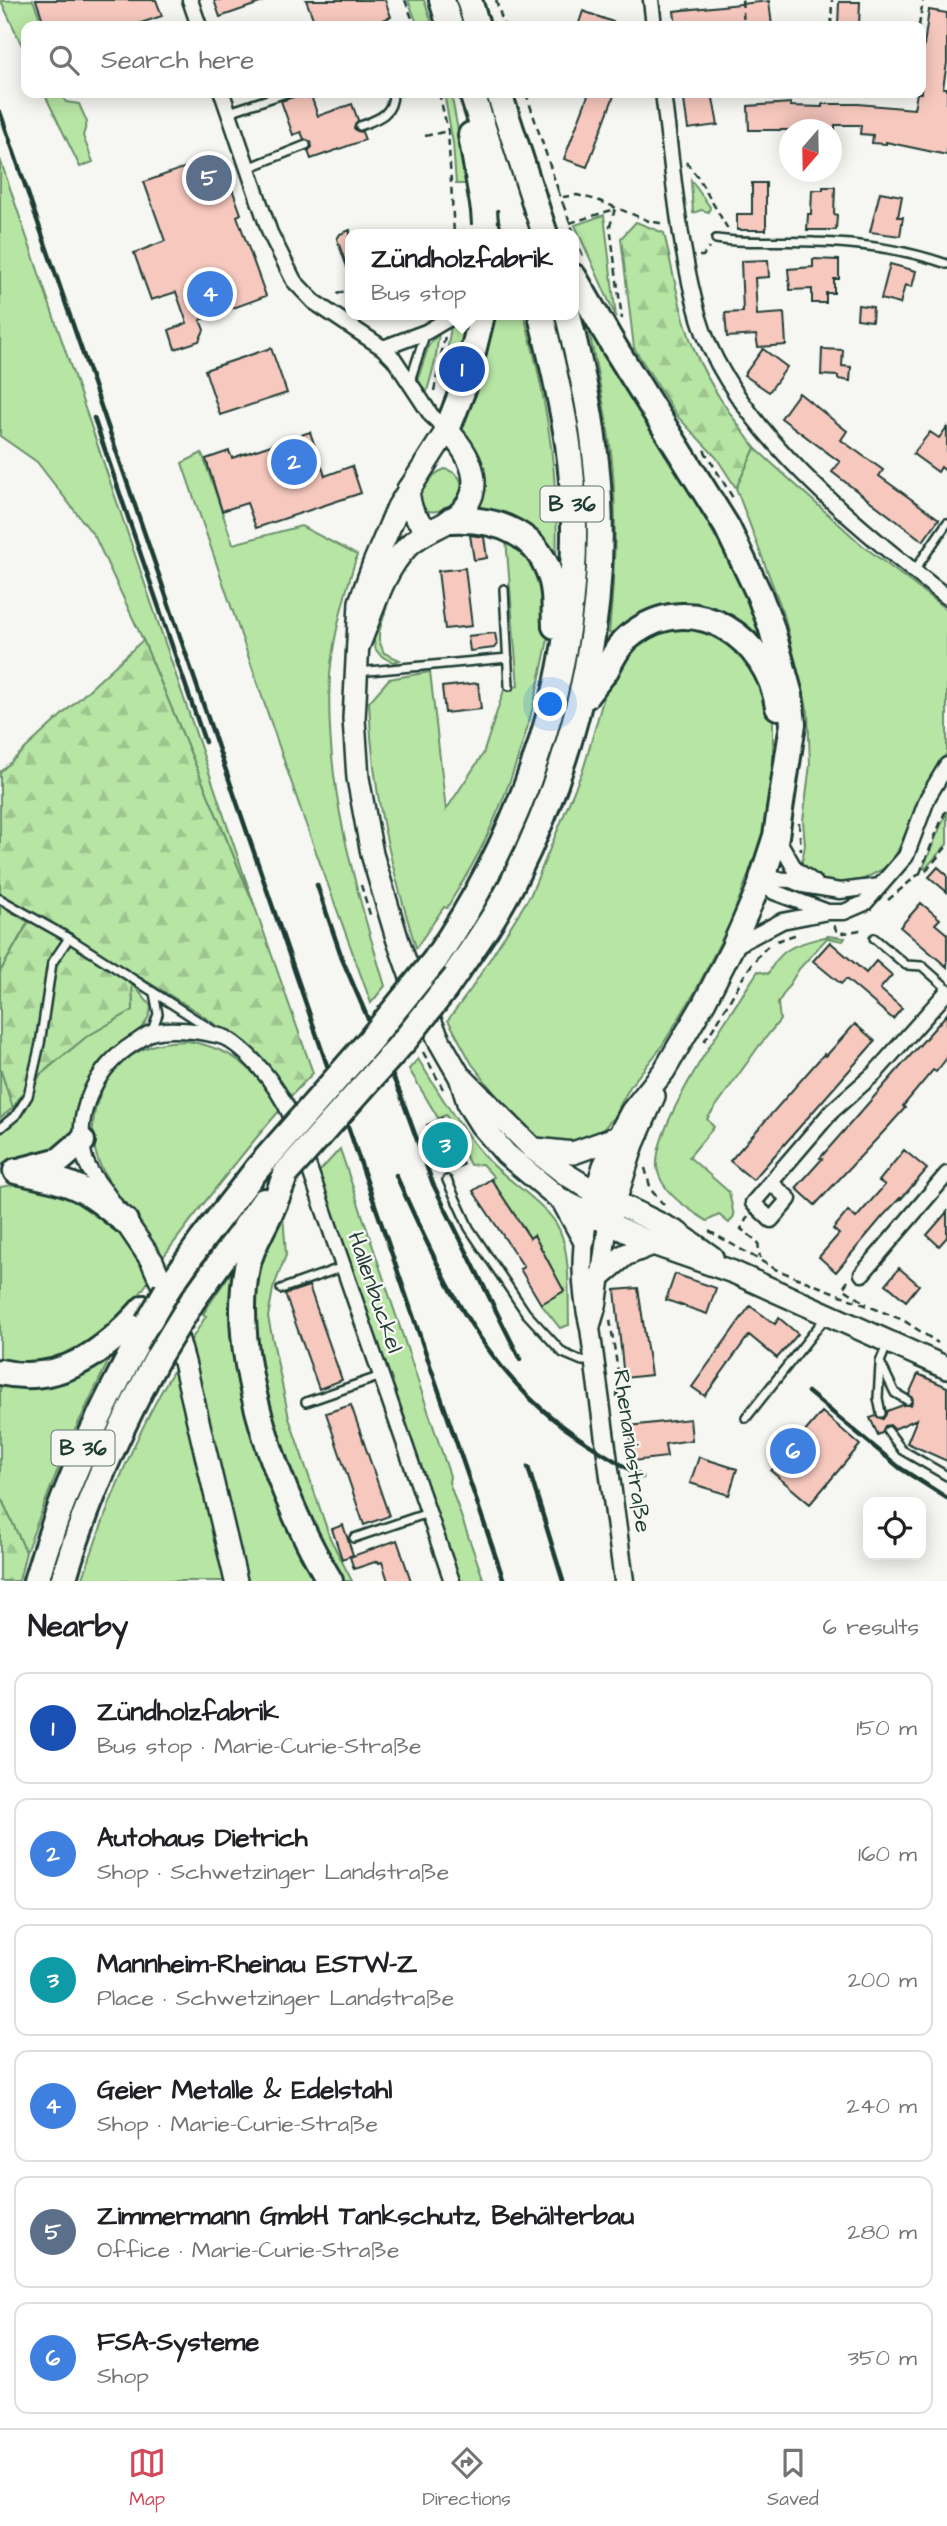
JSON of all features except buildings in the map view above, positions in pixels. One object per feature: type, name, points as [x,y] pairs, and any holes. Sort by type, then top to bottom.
[{"type":"highway","points":[[442,0],[448,21]]},
{"type":"highway","points":[[469,0],[475,21]]},
{"type":"highway","points":[[466,98],[485,223]]},
{"type":"highway","points":[[474,98],[515,229]]},
{"type":"highway","points":[[501,98],[541,219]]},
{"type":"highway","points":[[579,286],[727,527],[771,626],[790,695],[793,724],[776,835],[762,879]]},
{"type":"highway","points":[[436,439],[465,384],[481,320]]},
{"type":"highway","name":"B 36","points":[[36,1581],[43,1554],[82,1452],[146,1316],[257,1169],[393,1013],[435,960],[479,891],[513,821],[540,749],[555,695],[572,590],[573,509],[566,434],[558,385],[542,320]]},
{"type":"highway","name":"B 36","points":[[63,1581],[89,1502],[121,1429],[158,1357],[193,1300],[269,1204],[286,1173],[405,1040],[445,989],[484,932],[512,884],[540,825],[565,760],[581,702],[592,645],[598,578],[600,514],[595,446],[569,320]]},
{"type":"highway","points":[[441,525],[478,520],[499,524],[517,533],[535,549],[547,567],[555,598],[555,695]]},
{"type":"highway","points":[[581,702],[605,671],[614,652],[636,631],[667,618],[702,618],[734,632],[757,656],[777,702],[787,755]]},
{"type":"highway","points":[[8,1173],[60,1160],[82,1141]]},
{"type":"highway","points":[[8,1173],[52,1179],[76,1188],[88,1193],[125,1221]]},
{"type":"highway","points":[[269,1204],[248,1263],[243,1295],[246,1343],[265,1431],[279,1475],[301,1526],[330,1581]]},
{"type":"highway","points":[[0,1372],[13,1375],[45,1374],[75,1365],[146,1316]]},
{"type":"main road","points":[[436,439],[450,460],[473,470]]},
{"type":"main road","points":[[358,647],[388,573],[408,546],[441,525],[472,496],[475,485],[473,470],[466,453],[436,439]]},
{"type":"main road","points":[[436,439],[390,523],[360,601],[354,719],[358,778],[372,853],[397,937],[414,985],[440,1042],[460,1077],[470,1106],[481,1125],[506,1154],[561,1199],[653,1244],[733,1272],[947,1368]]},
{"type":"main road","points":[[408,489],[411,513],[419,523],[441,525]]},
{"type":"main road","points":[[608,1224],[634,1144],[664,1072],[732,948],[762,879]]},
{"type":"main road","name":"Rhenaniastraße","points":[[589,1214],[595,1192],[618,1137],[632,1111],[664,1072]]},
{"type":"main road","points":[[460,1077],[533,1149],[564,1173],[595,1192],[678,1233],[733,1272]]},
{"type":"main road","points":[[533,1149],[573,1153],[618,1137]]},
{"type":"main road","points":[[561,1199],[584,1240]]},
{"type":"main road","points":[[125,1221],[146,1251],[163,1286],[184,1362],[236,1581]]},
{"type":"main road","points":[[600,1276],[625,1255],[653,1244]]},
{"type":"street","points":[[190,0],[197,21]]},
{"type":"street","points":[[651,0],[653,21]]},
{"type":"street","points":[[224,98],[270,233],[294,281],[314,302],[383,348],[394,359],[410,382],[436,439]]},
{"type":"street","points":[[664,98],[679,223],[700,321],[720,366],[758,425],[791,460],[848,515],[947,597]]},
{"type":"street","points":[[383,348],[426,332],[446,320]]},
{"type":"street","points":[[732,948],[782,921],[831,919],[864,903],[906,856],[928,797],[947,765]]},
{"type":"street","points":[[776,835],[795,869],[822,888]]},
{"type":"street","points":[[762,879],[792,880],[803,885],[840,891],[880,886]]},
{"type":"street","points":[[762,879],[774,892],[831,919]]},
{"type":"street","points":[[771,1183],[789,1199],[771,1220],[753,1203],[832,1111],[875,1073],[947,990]]},
{"type":"street","points":[[125,1221],[92,1174],[84,1157],[82,1141],[88,1099],[103,1071],[122,1051],[152,1032],[185,1030],[224,1037]]},
{"type":"street","name":"Hallenbuckel","points":[[224,1037],[265,1075],[293,1119],[452,1581]]},
{"type":"street","points":[[862,1274],[947,1174]]},
{"type":"street","name":"Rhenaniastraße","points":[[589,1214],[582,1266],[584,1304],[595,1360],[624,1581]]},
{"type":"street","name":"Rhenaniastraße","points":[[590,1328],[597,1304],[608,1224]]},
{"type":"lane","points":[[229,112],[271,98]]},
{"type":"lane","points":[[360,126],[389,112],[393,98]]},
{"type":"lane","points":[[248,168],[306,145]]},
{"type":"lane","points":[[716,240],[861,245],[899,251],[947,264]]},
{"type":"lane","points":[[410,382],[426,332]]},
{"type":"lane","points":[[914,571],[947,523]]},
{"type":"lane","points":[[504,589],[509,686]]},
{"type":"lane","points":[[355,673],[508,658]]},
{"type":"lane","name":"Hallenbuckel","points":[[0,899],[69,938],[224,1037]]},
{"type":"lane","points":[[0,1128],[16,1115],[28,1096],[40,1044],[52,962],[69,938]]},
{"type":"lane","points":[[874,938],[906,965],[922,966],[947,990]]},
{"type":"lane","points":[[152,1032],[158,1014],[153,992]]},
{"type":"lane","points":[[447,1180],[469,1227],[526,1313],[563,1353],[582,1361],[595,1360]]},
{"type":"lane","points":[[281,1289],[344,1267]]},
{"type":"lane","points":[[746,1418],[828,1314]]},
{"type":"lane","points":[[881,1413],[878,1398],[880,1362],[889,1341]]},
{"type":"lane","points":[[880,1362],[895,1393],[906,1400]]},
{"type":"lane","points":[[306,1402],[381,1376]]},
{"type":"lane","points":[[888,1431],[902,1450],[947,1476]]},
{"type":"lane","points":[[354,1538],[428,1513]]},
{"type":"path","points":[[405,0],[413,21]]},
{"type":"path","points":[[496,0],[502,21]]},
{"type":"path","points":[[741,0],[743,21]]},
{"type":"path","points":[[831,21],[832,0]]},
{"type":"path","points":[[920,21],[923,0]]},
{"type":"path","points":[[440,98],[448,131],[454,229]]},
{"type":"path","points":[[528,98],[570,223],[615,209]]},
{"type":"path","points":[[425,136],[448,131]]},
{"type":"path","points":[[669,140],[697,176],[736,242]]},
{"type":"path","points":[[564,197],[577,195],[597,200],[660,224],[679,223]]},
{"type":"path","points":[[615,209],[610,226],[622,324]]},
{"type":"path","points":[[337,294],[345,291]]},
{"type":"path","points":[[947,807],[920,873],[926,871],[947,846]]},
{"type":"path","points":[[831,919],[836,932],[860,930],[874,938]]},
{"type":"path","points":[[702,1044],[718,1024],[756,958],[769,945],[788,937]]},
{"type":"path","points":[[644,1163],[651,1190]]},
{"type":"path","points":[[753,1203],[741,1228],[758,1242],[760,1259],[794,1277],[903,1320],[941,1345]]},
{"type":"path","points":[[862,1274],[850,1279],[843,1288],[867,1304]]},
{"type":"green space","points":[[33,0],[41,21],[21,21],[21,43],[1,1]]},
{"type":"green space","points":[[408,0],[424,0],[431,21],[416,21]]},
{"type":"green space","points":[[46,98],[64,98],[66,102],[79,104],[87,122],[83,136],[93,162],[80,167]]},
{"type":"green space","points":[[445,98],[452,98],[468,184],[456,184],[453,143]]},
{"type":"green space","points":[[0,159],[255,907],[143,640],[95,537],[37,462],[0,436]]},
{"type":"green space","points":[[691,180],[710,207],[709,212],[701,210],[693,213]]},
{"type":"green space","points":[[604,215],[616,317],[579,229],[575,225]]},
{"type":"green space","points":[[636,222],[664,233],[681,308],[695,352],[730,414],[755,448],[736,488],[716,457],[677,416],[634,348],[621,238]]},
{"type":"green space","points":[[458,320],[474,320],[466,342],[461,342],[457,354],[447,354],[451,325]]},
{"type":"green space","points":[[486,320],[525,320],[550,436],[556,498],[556,560],[537,536],[520,522],[468,512],[474,503],[454,430]]},
{"type":"green space","points":[[552,320],[558,320],[585,448],[590,552],[578,668],[543,794],[489,906],[441,978],[439,972],[510,854],[523,826],[547,766],[571,673]]},
{"type":"green space","points":[[591,330],[703,516],[744,593],[760,633],[757,634],[730,614],[698,604],[681,603],[648,609],[612,634],[609,633],[615,543],[613,475],[607,421],[589,331]]},
{"type":"green space","points":[[439,333],[426,395],[417,381],[429,345]]},
{"type":"green space","points":[[755,448],[862,545],[947,610],[947,753],[931,776],[895,857],[883,869],[864,879],[846,883],[823,881],[801,867],[810,764],[808,712],[784,615],[736,488]]},
{"type":"green space","points":[[202,453],[233,544],[301,526],[357,555],[334,645],[329,715],[337,794],[352,871],[385,986],[371,1003],[304,819],[182,463]]},
{"type":"green space","points":[[445,469],[457,476],[462,485],[459,494],[443,509],[432,511],[423,508],[417,498],[425,484]]},
{"type":"green space","points":[[466,525],[482,527],[510,537],[531,557],[540,569],[545,583],[549,599],[550,627],[531,715],[503,798],[467,874],[447,908],[444,907],[416,948],[398,886],[378,797],[369,702],[389,679],[430,672],[446,810],[483,754],[504,690],[518,686],[506,539],[477,530],[463,531],[448,534],[422,548],[397,577],[379,632],[384,653],[400,660],[391,661],[376,650],[375,630],[388,589],[405,558],[418,545],[433,536]]},
{"type":"green space","points":[[694,622],[752,657],[773,717],[773,784],[761,842],[729,925],[695,992],[660,1049],[631,1085],[613,1118],[594,1140],[581,1146],[548,1144],[530,1133],[503,1104],[472,1064],[448,1020],[471,989],[531,894],[584,767],[605,693],[618,662],[634,639]]},
{"type":"green space","points":[[143,640],[255,907],[313,1073],[288,1099],[246,1046],[196,1011],[136,975],[132,983],[133,1010],[86,1037],[27,1085],[13,1108],[0,1068],[0,972],[34,913],[0,893],[0,772]]},
{"type":"green space","points":[[947,811],[947,844],[925,869],[923,868]]},
{"type":"green space","points":[[0,906],[28,922],[0,972]]},
{"type":"green space","points":[[828,936],[845,938],[843,941],[827,938],[799,969],[778,1003],[780,1020],[707,1119],[714,1127],[689,1157],[729,1192],[734,1216],[729,1223],[719,1215],[707,1221],[676,1199],[659,1176],[659,1148],[668,1124],[714,1039],[758,971],[768,974],[785,951]]},
{"type":"green space","points":[[132,983],[151,1006],[149,1016],[139,1030],[109,1052],[94,1070],[83,1092],[70,1138],[64,1149],[0,1165],[0,1131],[24,1109],[40,1075],[86,1037],[133,1010]]},
{"type":"green space","points":[[188,1041],[219,1050],[243,1064],[262,1083],[280,1110],[161,1260],[100,1165],[93,1131],[94,1114],[107,1082],[130,1056],[156,1044]]},
{"type":"green space","points":[[418,1059],[451,1112],[489,1161],[554,1220],[563,1239],[567,1263],[569,1325],[560,1328],[541,1304],[564,1291],[534,1235],[530,1238],[491,1179],[494,1177],[482,1164],[470,1165],[446,1115],[438,1118],[409,1069]]},
{"type":"green space","points":[[0,1068],[13,1108],[0,1118]]},
{"type":"green space","points":[[340,1149],[484,1581],[459,1581],[404,1415],[318,1173]]},
{"type":"green space","points":[[31,1182],[50,1185],[102,1211],[132,1246],[150,1279],[134,1302],[94,1343],[40,1365],[0,1361],[0,1187]]},
{"type":"green space","points":[[283,1214],[286,1255],[273,1289],[268,1317],[289,1418],[330,1538],[352,1581],[336,1581],[331,1573],[266,1410],[252,1341],[256,1259]]},
{"type":"green space","points":[[231,1272],[234,1273],[231,1310],[233,1350],[251,1432],[281,1511],[316,1581],[245,1581],[188,1345],[206,1316],[203,1314]]},
{"type":"green space","points":[[105,1359],[108,1362],[65,1451],[26,1552],[0,1496],[0,1382]]},
{"type":"green space","points":[[176,1366],[226,1581],[82,1581],[123,1471]]},
{"type":"green space","points":[[0,1496],[26,1552],[19,1581],[0,1581]]},
{"type":"railway","points":[[0,112],[504,1581]]},
{"type":"railway","points":[[94,418],[205,742]]},
{"type":"railway","points":[[317,885],[343,961],[400,1093],[433,1184],[520,1359]]},
{"type":"railway","points":[[396,1175],[454,1295],[489,1351],[510,1377],[558,1423],[642,1477]]},
{"type":"railway","points":[[808,1392],[900,1468],[947,1498]]},
{"type":"railway","points":[[528,1467],[563,1581]]},
{"type":"place","name":"Zimmermann GmbH Tankschutz, Behälterbau","points":[[209,178]]},
{"type":"place","name":"Geier Metalle & Edelstahl","points":[[210,294]]},
{"type":"place","name":"Zündholzfabrik","points":[[462,369]]},
{"type":"place","name":"Autohaus Dietrich","points":[[294,462]]},
{"type":"place","name":"Mannheim-Rheinau ESTW-Z","points":[[445,1145]]},
{"type":"place","name":"FSA-Systeme","points":[[793,1451]]}]
